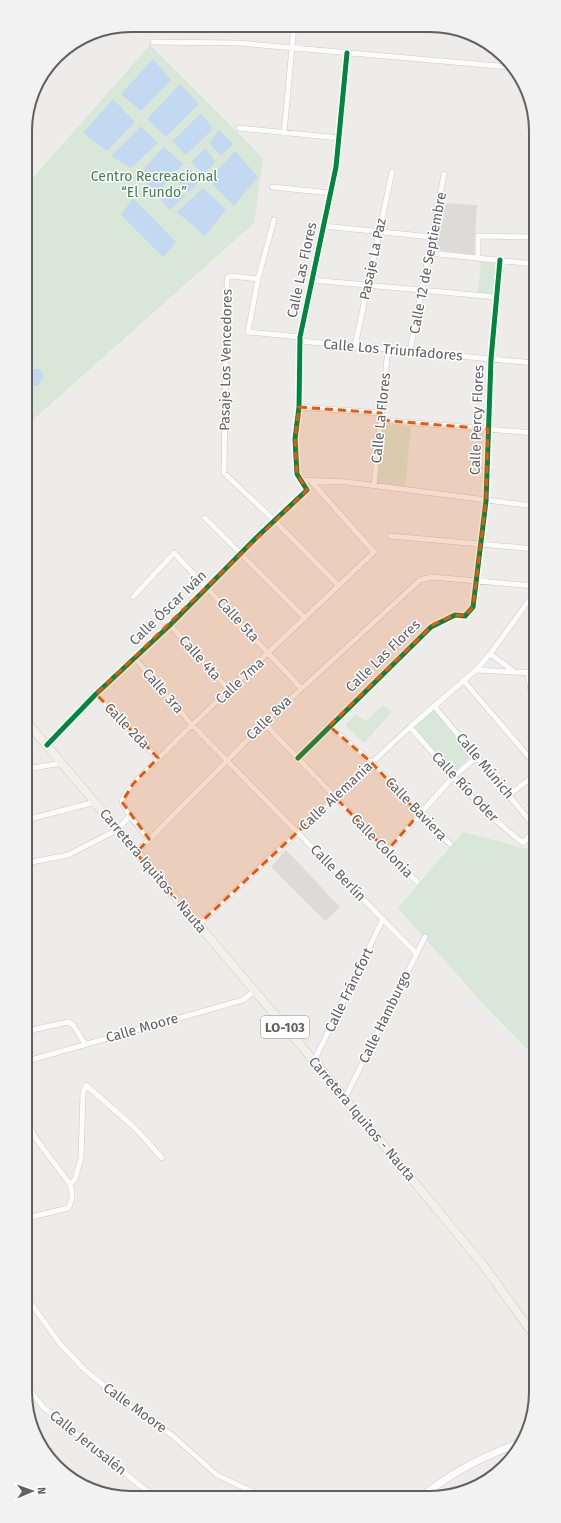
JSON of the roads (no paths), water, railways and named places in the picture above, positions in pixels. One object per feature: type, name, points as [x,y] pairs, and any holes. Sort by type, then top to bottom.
[{"type":"main road","name":"Carretera Iquitos - Nauta","points":[[32,728],[345,1098],[484,1266],[529,1328]]},
{"type":"street","points":[[284,133],[293,32]]},
{"type":"street","points":[[153,42],[238,43],[504,65]]},
{"type":"street","name":"Calle Las Flores","points":[[307,490],[297,474],[295,439],[299,407],[300,339],[331,193],[339,138],[347,53]]},
{"type":"street","points":[[239,128],[339,138]]},
{"type":"street","name":"Pasaje La Paz","points":[[355,346],[392,172]]},
{"type":"street","name":"Calle 12 de Septiembre","points":[[410,351],[444,174]]},
{"type":"street","points":[[272,188],[331,193]]},
{"type":"street","points":[[258,279],[274,220]]},
{"type":"street","points":[[323,226],[432,237]]},
{"type":"street","points":[[478,258],[478,236],[529,237]]},
{"type":"street","points":[[429,253],[529,263]]},
{"type":"street","name":"Calle Percy Flores","points":[[478,580],[486,501],[491,359],[500,260]]},
{"type":"street","name":"Pasaje Los Vencedores","points":[[258,279],[232,276],[228,277],[227,281],[224,474],[276,522]]},
{"type":"street","name":"Calle Los Triunfadores","points":[[258,279],[248,332],[388,350],[529,363]]},
{"type":"street","points":[[312,280],[496,297]]},
{"type":"street","name":"Calle La Flores","points":[[374,486],[388,350]]},
{"type":"street","points":[[299,407],[381,413]]},
{"type":"street","points":[[380,420],[529,433]]},
{"type":"street","points":[[300,480],[347,482],[529,505]]},
{"type":"street","name":"Calle 7ma","points":[[149,839],[130,816],[122,802],[124,796],[133,784],[192,725],[374,552],[311,481]]},
{"type":"street","name":"Calle Óscar Iván","points":[[47,745],[96,694],[170,625],[307,490]]},
{"type":"street","points":[[205,518],[242,553],[305,618]]},
{"type":"street","points":[[276,522],[339,586]]},
{"type":"street","points":[[390,536],[529,549]]},
{"type":"street","name":"Calle 5ta","points":[[133,597],[174,553],[300,688]]},
{"type":"street","name":"Calle 8va","points":[[136,852],[300,688],[425,578],[478,580],[529,585]]},
{"type":"street","name":"Calle Las Flores","points":[[298,758],[434,624],[443,622],[455,615],[465,616],[469,613],[475,600],[478,580]]},
{"type":"street","name":"Calle Alemania","points":[[198,925],[410,727],[476,670],[490,654],[529,600]]},
{"type":"street","name":"Calle 4ta","points":[[170,625],[229,690]]},
{"type":"street","points":[[490,654],[516,672]]},
{"type":"street","name":"Calle 3ra","points":[[134,657],[192,725]]},
{"type":"street","points":[[476,670],[528,673],[529,679]]},
{"type":"street","points":[[463,680],[529,756]]},
{"type":"street","name":"Calle 2da","points":[[96,694],[158,758]]},
{"type":"street","name":"Calle Múnich","points":[[434,706],[529,820]]},
{"type":"street","name":"Calle Colonia","points":[[264,723],[416,882]]},
{"type":"street","name":"Calle Berlín","points":[[192,725],[416,953]]},
{"type":"street","name":"Calle Baviera","points":[[329,726],[372,763],[419,814],[450,844]]},
{"type":"street","name":"Calle Río Oder","points":[[410,727],[453,777],[503,828],[523,843],[529,836]]},
{"type":"street","points":[[387,851],[453,777],[477,757]]},
{"type":"street","points":[[32,768],[62,763]]},
{"type":"street","points":[[509,795],[529,780]]},
{"type":"street","points":[[32,818],[95,802]]},
{"type":"street","points":[[32,862],[68,855],[117,830],[130,816]]},
{"type":"street","name":"Calle Fráncfort","points":[[314,1061],[383,920]]},
{"type":"street","name":"Calle Hamburgo","points":[[345,1098],[425,937]]},
{"type":"street","name":"Calle Moore","points":[[32,1060],[243,1000],[254,991]]},
{"type":"street","points":[[32,1030],[68,1022],[73,1025],[85,1044]]},
{"type":"street","points":[[70,1184],[74,1182],[77,1175],[81,1158],[83,1093],[86,1085],[136,1129],[162,1158]]},
{"type":"street","points":[[32,1130],[36,1139],[70,1184],[72,1192],[71,1203],[68,1208],[32,1217]]},
{"type":"street","name":"Calle Moore","points":[[32,1305],[61,1345],[86,1371],[122,1400],[173,1436],[217,1475],[251,1491]]},
{"type":"street","name":"Calle Jerusalén","points":[[32,1393],[44,1407],[58,1419],[147,1491]]},
{"type":"street","points":[[430,1491],[467,1465],[484,1456],[513,1445]]},
{"type":"water","points":[[153,59],[171,80],[141,111],[121,94]]},
{"type":"water","points":[[180,84],[199,104],[166,137],[147,119]]},
{"type":"water","points":[[113,99],[135,122],[107,151],[83,133]]},
{"type":"water","points":[[201,113],[213,129],[186,155],[173,141]]},
{"type":"water","points":[[141,126],[158,143],[131,168],[111,156]]},
{"type":"water","points":[[219,130],[233,144],[221,156],[209,143]]},
{"type":"water","points":[[164,147],[183,164],[157,193],[137,175]]},
{"type":"water","points":[[205,148],[216,162],[203,174],[191,162]]},
{"type":"water","points":[[235,151],[258,177],[234,206],[208,180]]},
{"type":"water","points":[[188,167],[200,180],[189,192],[176,180]]},
{"type":"water","points":[[171,184],[185,196],[170,210],[159,198]]},
{"type":"water","points":[[203,188],[226,210],[205,236],[177,212]]},
{"type":"water","points":[[133,198],[176,242],[163,257],[121,215]]},
{"type":"water","points":[[39,369],[42,372],[43,377],[38,386],[32,386],[32,370]]},
{"type":"park label","name":"Centro Recreacional “El Fundo”","points":[[154,184]]}]
